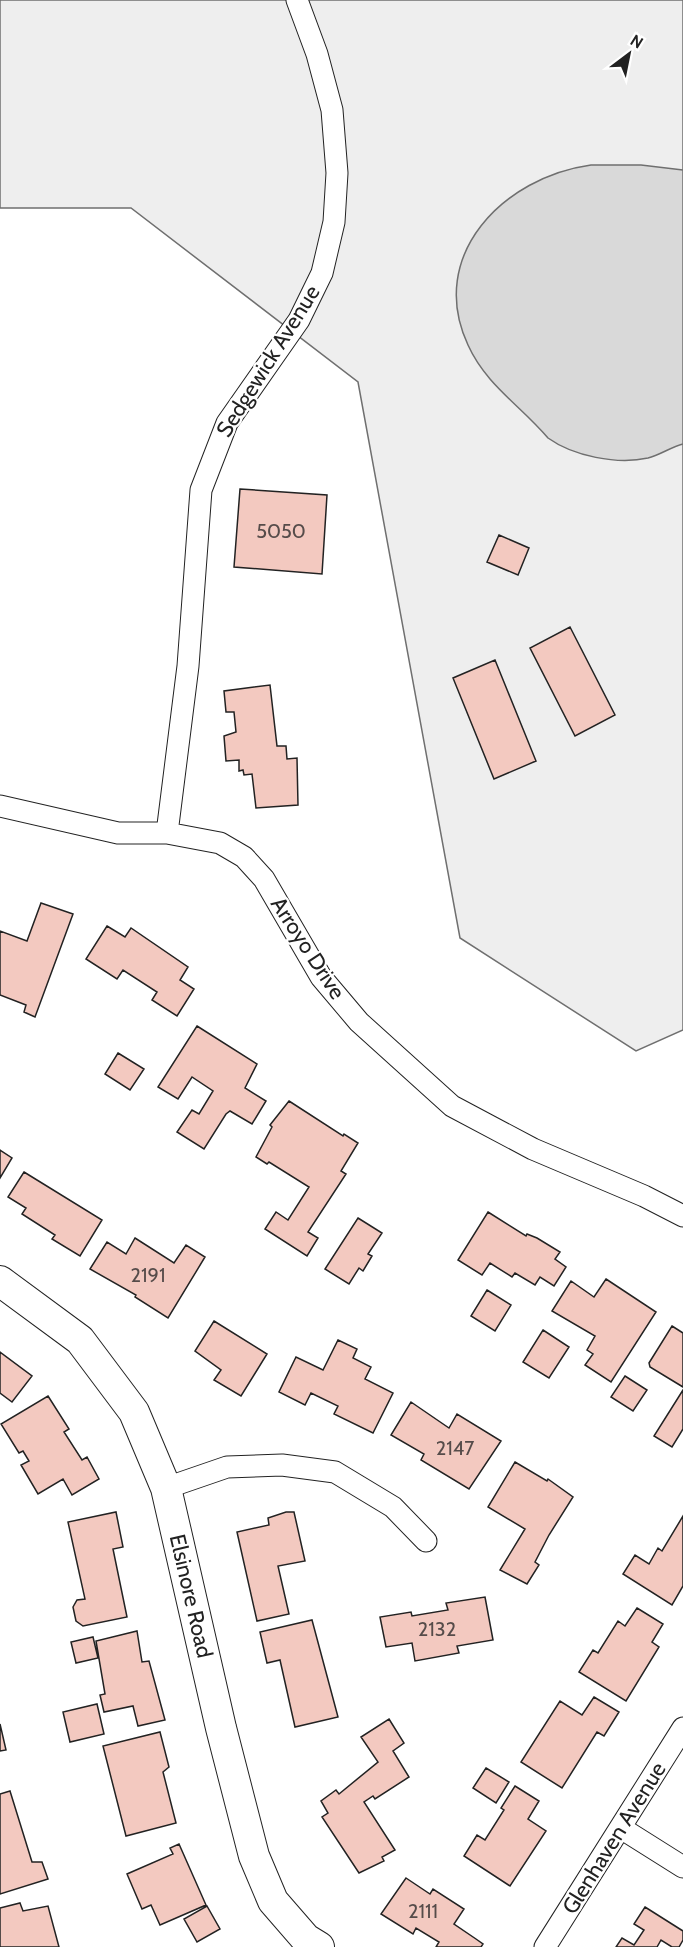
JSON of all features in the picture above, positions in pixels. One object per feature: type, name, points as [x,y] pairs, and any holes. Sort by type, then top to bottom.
[{"type":"street","name":"Sedgewick Avenue","points":[[166,833],[188,666],[201,490],[212,455],[227,423],[299,320],[322,273],[334,222],[337,173],[332,110],[317,54],[297,0]]},
{"type":"street","name":"Arroyo Drive","points":[[0,806],[118,832],[166,833],[220,843],[244,857],[264,879],[321,977],[359,1022],[452,1106],[532,1149],[644,1196],[683,1216]]},
{"type":"street","name":"Elsinore Road","points":[[0,1281],[80,1340],[134,1412],[166,1488],[221,1728],[254,1856],[273,1901],[306,1939],[319,1947]]},
{"type":"street","points":[[166,1488],[226,1467],[282,1465],[335,1472],[393,1507],[426,1541]]},
{"type":"street","name":"Glenhaven Avenue","points":[[545,1947],[683,1728]]},
{"type":"street","points":[[621,1827],[683,1867]]},
{"type":"shaded area","points":[[0,0],[683,0],[683,1030],[636,1051],[460,938],[358,382],[131,208],[0,208]]},
{"type":"shaded area","points":[[591,165],[641,165],[683,170],[683,444],[648,458],[623,460],[596,457],[570,450],[548,438],[484,372],[468,345],[458,312],[457,281],[466,252],[481,226],[503,203],[529,186],[559,172]]},
{"type":"building","points":[[240,489],[327,495],[322,574],[234,567]]},
{"type":"building","points":[[499,535],[529,548],[518,575],[487,562]]},
{"type":"building","points":[[570,627],[615,715],[575,736],[530,648]]},
{"type":"building","points":[[495,660],[536,761],[494,779],[453,678]]},
{"type":"building","points":[[270,685],[277,746],[286,746],[287,759],[297,758],[298,805],[256,808],[252,774],[244,775],[243,770],[239,771],[239,760],[226,761],[224,736],[236,732],[234,712],[226,712],[224,691]]},
{"type":"building","points":[[41,903],[73,914],[35,1017],[24,1012],[26,1005],[0,995],[0,931],[27,941]]},
{"type":"building","points":[[107,926],[125,937],[131,928],[188,967],[180,980],[194,989],[177,1016],[152,1000],[157,992],[123,970],[117,979],[86,959]]},
{"type":"building","points":[[197,1026],[257,1064],[245,1088],[266,1101],[252,1124],[230,1111],[226,1114],[204,1149],[177,1132],[192,1110],[199,1114],[213,1091],[192,1077],[178,1099],[158,1087]]},
{"type":"building","points":[[118,1053],[144,1069],[130,1090],[105,1074]]},
{"type":"building","points":[[289,1101],[343,1136],[344,1134],[358,1143],[341,1171],[346,1174],[308,1232],[318,1238],[307,1256],[265,1229],[276,1212],[288,1220],[309,1187],[269,1162],[267,1164],[256,1157],[272,1127],[270,1125]]},
{"type":"building","points":[[0,1150],[12,1158],[0,1178]]},
{"type":"building","points":[[24,1172],[102,1220],[80,1256],[52,1239],[55,1235],[22,1214],[26,1208],[8,1197]]},
{"type":"building","points":[[488,1212],[526,1236],[527,1234],[537,1238],[560,1252],[555,1259],[566,1267],[554,1286],[540,1277],[535,1285],[515,1273],[512,1277],[490,1263],[482,1275],[458,1260]]},
{"type":"building","points":[[358,1218],[382,1233],[368,1254],[372,1256],[363,1271],[359,1268],[349,1284],[325,1269]]},
{"type":"building","points":[[135,1238],[174,1263],[186,1245],[205,1257],[168,1318],[135,1297],[136,1295],[90,1269],[107,1242],[126,1254]]},
{"type":"building","points":[[606,1279],[656,1312],[611,1382],[585,1365],[593,1354],[587,1350],[595,1336],[552,1311],[571,1281],[594,1297]]},
{"type":"building","points":[[487,1290],[511,1305],[495,1331],[471,1316]]},
{"type":"building","points":[[214,1321],[267,1354],[241,1396],[214,1380],[221,1370],[195,1351]]},
{"type":"building","points":[[672,1326],[683,1333],[683,1387],[650,1367],[649,1363]]},
{"type":"building","points":[[543,1330],[569,1347],[549,1378],[523,1362]]},
{"type":"building","points":[[338,1340],[357,1349],[353,1358],[371,1367],[365,1379],[393,1393],[373,1433],[334,1414],[338,1406],[311,1393],[305,1405],[279,1392],[296,1357],[323,1370]]},
{"type":"building","points":[[0,1352],[32,1376],[12,1402],[0,1393]]},
{"type":"building","points":[[625,1376],[647,1390],[633,1411],[611,1397]]},
{"type":"building","points":[[683,1390],[683,1429],[672,1447],[654,1436]]},
{"type":"building","points":[[48,1396],[69,1429],[64,1432],[82,1460],[87,1457],[99,1479],[72,1495],[63,1479],[38,1494],[21,1465],[29,1461],[23,1451],[19,1453],[1,1424]]},
{"type":"building","points":[[411,1402],[449,1428],[457,1414],[501,1441],[469,1489],[421,1460],[424,1454],[391,1435]]},
{"type":"building","points":[[515,1462],[547,1481],[548,1479],[573,1497],[549,1535],[535,1562],[539,1565],[527,1584],[500,1570],[525,1529],[488,1507]]},
{"type":"building","points":[[116,1512],[123,1547],[113,1549],[127,1617],[83,1626],[76,1621],[73,1607],[77,1600],[85,1599],[68,1522]]},
{"type":"building","points":[[294,1512],[305,1561],[278,1566],[289,1614],[257,1621],[237,1532],[269,1525],[268,1518]]},
{"type":"building","points":[[683,1516],[683,1586],[672,1605],[623,1574],[635,1555],[649,1564],[658,1548],[662,1551]]},
{"type":"building","points":[[485,1597],[493,1640],[457,1646],[459,1653],[415,1661],[412,1643],[386,1647],[380,1617],[411,1612],[412,1616],[448,1610],[446,1603]]},
{"type":"building","points":[[637,1608],[663,1624],[652,1642],[659,1647],[626,1701],[579,1672],[593,1650],[598,1653],[618,1621],[625,1626]]},
{"type":"building","points":[[312,1620],[338,1717],[295,1727],[280,1660],[267,1663],[260,1632]]},
{"type":"building","points":[[137,1631],[142,1662],[149,1661],[165,1720],[138,1726],[133,1706],[104,1712],[100,1695],[105,1694],[96,1641]]},
{"type":"building","points":[[93,1637],[98,1658],[76,1663],[71,1642]]},
{"type":"building","points":[[594,1697],[619,1712],[604,1736],[597,1732],[562,1788],[521,1762],[560,1701],[582,1715]]},
{"type":"building","points":[[97,1704],[104,1734],[70,1742],[63,1712]]},
{"type":"building","points":[[389,1719],[404,1743],[393,1751],[409,1777],[375,1799],[373,1796],[364,1802],[395,1850],[382,1857],[384,1861],[359,1873],[322,1817],[328,1813],[321,1801],[336,1790],[339,1794],[378,1762],[361,1737]]},
{"type":"building","points":[[0,1724],[6,1750],[0,1751]]},
{"type":"building","points":[[160,1732],[169,1767],[163,1772],[176,1823],[126,1836],[103,1746]]},
{"type":"building","points":[[486,1768],[509,1782],[496,1803],[473,1788]]},
{"type":"building","points":[[515,1786],[539,1801],[528,1819],[546,1831],[510,1886],[464,1856],[477,1835],[485,1840],[504,1810],[501,1808]]},
{"type":"building","points":[[10,1791],[32,1862],[42,1862],[48,1879],[0,1894],[0,1794]]},
{"type":"building","points":[[179,1844],[206,1905],[160,1925],[151,1905],[142,1909],[127,1874],[173,1854],[170,1848]]},
{"type":"building","points":[[406,1878],[430,1894],[433,1889],[464,1909],[454,1924],[483,1944],[481,1947],[436,1947],[439,1942],[416,1928],[413,1934],[381,1914]]},
{"type":"building","points":[[20,1903],[23,1911],[48,1906],[59,1947],[0,1947],[0,1908]]},
{"type":"building","points":[[207,1906],[220,1929],[197,1942],[184,1919]]},
{"type":"building","points":[[645,1907],[683,1931],[683,1940],[679,1947],[672,1947],[661,1940],[657,1947],[616,1947],[622,1938],[634,1945],[644,1930],[634,1924]]}]
